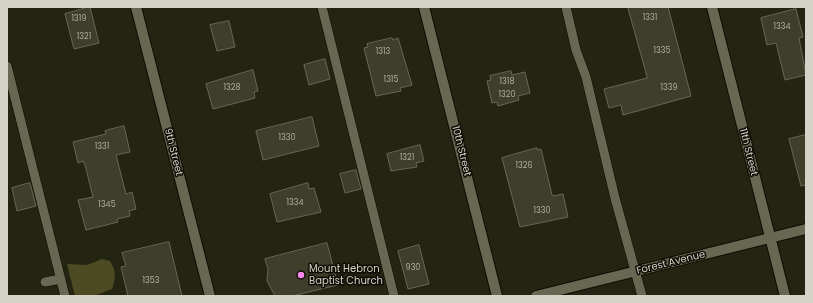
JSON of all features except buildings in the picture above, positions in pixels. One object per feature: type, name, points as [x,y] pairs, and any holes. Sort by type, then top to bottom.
[{"type":"street","name":"9th Street","points":[[136,7],[210,296]]},
{"type":"street","name":"10th Street","points":[[424,7],[497,296]]},
{"type":"street","name":"11th Street","points":[[712,7],[785,296]]},
{"type":"street","name":"Forest Avenue","points":[[536,296],[806,229]]},
{"type":"lane","points":[[322,7],[394,296]]},
{"type":"lane","points":[[566,7],[576,50],[586,77],[634,272],[642,296]]},
{"type":"lane","points":[[7,66],[65,296]]},
{"type":"lane","points":[[45,282],[61,279]]},
{"type":"shaded area","points":[[102,259],[110,261],[114,271],[115,278],[112,289],[94,296],[75,296],[67,264],[87,265]]},
{"type":"place","name":"Mount Hebron Baptist Church","points":[[301,275]]}]
